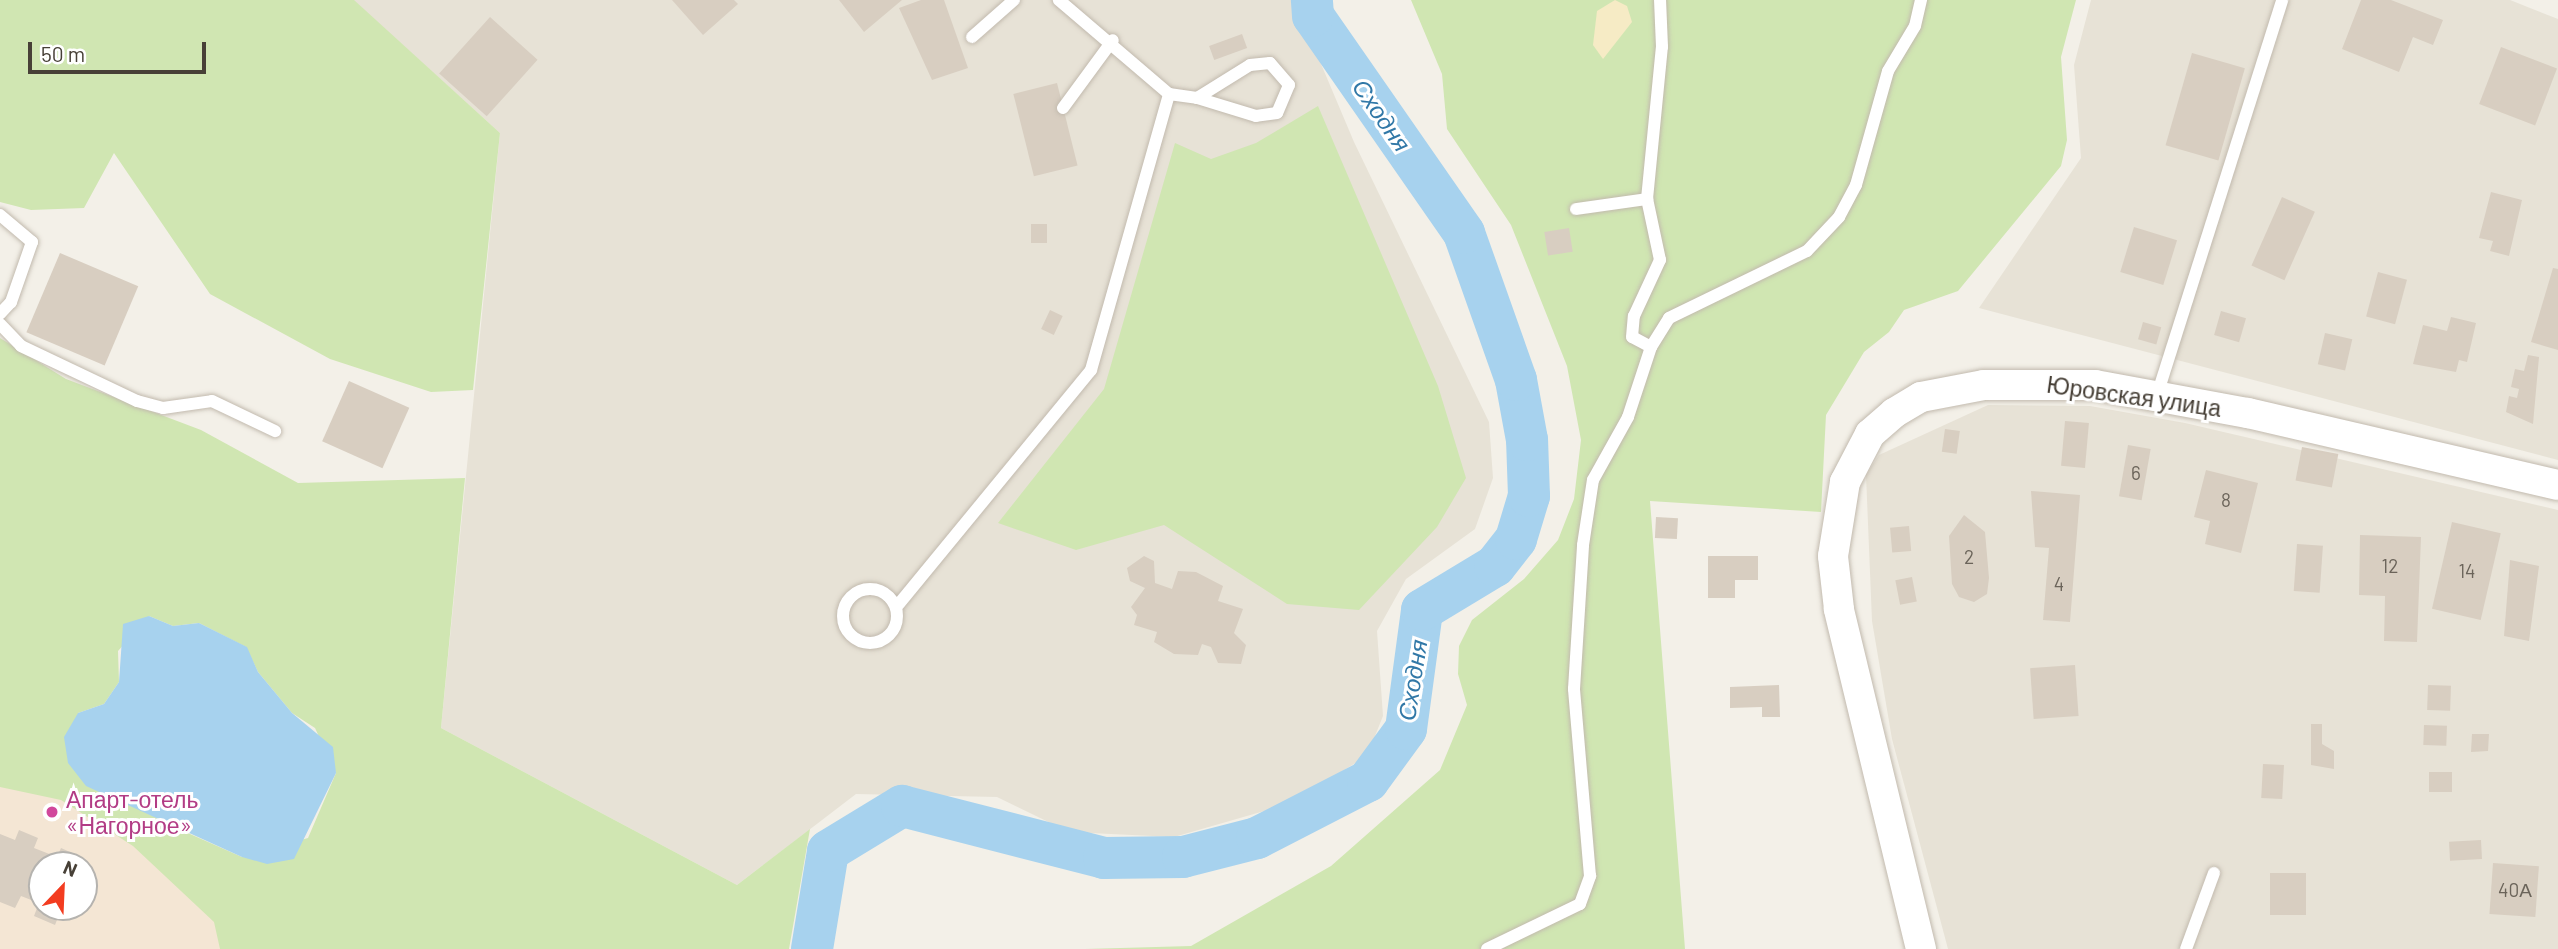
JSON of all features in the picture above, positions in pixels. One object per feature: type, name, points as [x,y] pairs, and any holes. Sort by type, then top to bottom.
[{"type":"street","name":"Юровская улица","points":[[1921,949],[1839,609],[1833,556],[1845,482],[1870,434],[1894,413],[1921,397],[2024,381],[2157,395],[2558,485]]},
{"type":"lane","points":[[972,37],[1014,0]]},
{"type":"lane","points":[[1059,0],[1113,40],[1169,94],[1198,98],[1268,117],[1285,105],[1289,85],[1279,68],[1260,63],[1198,98]]},
{"type":"lane","points":[[1651,347],[1632,337],[1634,316],[1660,260],[1647,199],[1662,47],[1660,0]]},
{"type":"lane","points":[[1487,949],[1580,904],[1590,876],[1575,700],[1583,545],[1593,480],[1628,417],[1651,347],[1669,318],[1807,251],[1839,217],[1860,173],[1888,71],[1915,26],[1921,0]]},
{"type":"lane","points":[[2157,395],[2282,0]]},
{"type":"lane","points":[[1063,108],[1113,40]]},
{"type":"lane","points":[[898,605],[877,590],[858,591],[845,605],[845,628],[863,643],[885,639],[898,605],[1091,370],[1169,94]]},
{"type":"lane","points":[[1576,209],[1647,199]]},
{"type":"lane","points":[[0,215],[32,242],[11,302],[0,314]]},
{"type":"lane","points":[[0,324],[21,346],[137,401],[163,408],[212,401],[275,430]]},
{"type":"lane","points":[[2186,949],[2214,873]]},
{"type":"shaded area","points":[[353,0],[1294,0],[1354,142],[1489,422],[1493,478],[1475,529],[1406,579],[1377,631],[1383,716],[1367,756],[1288,804],[1174,837],[1069,832],[997,797],[856,794],[737,885],[441,728],[500,133]]},
{"type":"shaded area","points":[[2091,0],[2510,0],[2558,19],[2558,460],[1979,308],[2081,158],[2074,65]]},
{"type":"shaded area","points":[[1988,405],[2090,406],[2185,423],[2558,510],[2558,949],[1948,949],[1892,739],[1872,621],[1866,475],[1879,455]]},
{"type":"shaded area","name":"Апарт-отель «Нагорное»","points":[[0,760],[257,891],[266,949],[0,949]]},
{"type":"green space","points":[[0,0],[354,0],[500,133],[473,390],[431,392],[330,359],[210,294],[114,153],[84,208],[31,210],[0,202]]},
{"type":"green space","points":[[1411,0],[2076,0],[2061,57],[2067,140],[2061,166],[1958,291],[1904,310],[1889,332],[1864,352],[1826,415],[1821,512],[1650,501],[1685,949],[1085,949],[1191,946],[1331,866],[1440,770],[1467,705],[1458,674],[1459,646],[1472,620],[1524,579],[1558,540],[1574,499],[1581,440],[1567,366],[1511,225],[1447,129],[1442,74]]},
{"type":"green space","points":[[1318,106],[1438,386],[1466,478],[1437,527],[1359,610],[1287,604],[1164,525],[1076,550],[998,523],[1104,389],[1175,143],[1211,159],[1256,143]]},
{"type":"green space","points":[[0,338],[66,379],[201,430],[298,483],[465,478],[441,728],[737,885],[810,829],[789,949],[220,949],[214,922],[133,846],[61,800],[0,787]],"holes":[[[149,616],[173,626],[199,623],[246,647],[258,672],[292,713],[315,728],[336,773],[308,838],[242,857],[190,834],[164,819],[78,713],[104,704],[119,682],[118,651]]]},
{"type":"sand","points":[[1615,0],[1627,6],[1632,22],[1603,59],[1593,45],[1597,11]]},
{"type":"water","points":[[149,616],[173,626],[199,623],[247,647],[258,672],[292,713],[333,747],[336,773],[294,859],[267,864],[242,857],[86,786],[68,763],[64,737],[78,713],[104,704],[119,682],[123,624]]},
{"type":"building","points":[[672,0],[734,0],[738,4],[703,35]]},
{"type":"building","points":[[839,0],[902,0],[864,32]]},
{"type":"building","points":[[921,0],[944,0],[968,68],[932,80],[899,8]]},
{"type":"building","points":[[2361,0],[2391,0],[2443,20],[2433,45],[2413,37],[2399,72],[2342,49]]},
{"type":"building","points":[[490,17],[538,60],[487,116],[439,73]]},
{"type":"building","points":[[1242,34],[1247,48],[1214,60],[1209,46]]},
{"type":"building","points":[[2501,47],[2557,69],[2535,125],[2479,104]]},
{"type":"building","points":[[2192,53],[2245,68],[2218,160],[2166,145]]},
{"type":"building","points":[[1057,83],[1078,165],[1034,176],[1013,94]]},
{"type":"building","points":[[2491,192],[2522,200],[2509,256],[2490,251],[2493,241],[2479,238]]},
{"type":"building","points":[[2282,197],[2315,212],[2284,280],[2251,266]]},
{"type":"building","points":[[1031,224],[1047,224],[1047,243],[1031,243]]},
{"type":"building","points":[[2134,227],[2177,240],[2163,285],[2120,272]]},
{"type":"building","points":[[1569,228],[1573,252],[1548,256],[1544,232]]},
{"type":"building","points":[[60,253],[138,286],[105,365],[26,332]]},
{"type":"building","points":[[2553,268],[2558,269],[2558,350],[2531,342]]},
{"type":"building","points":[[2378,272],[2407,280],[2395,324],[2366,316]]},
{"type":"building","points":[[1050,310],[1063,316],[1054,335],[1041,329]]},
{"type":"building","points":[[2221,311],[2246,318],[2239,342],[2214,335]]},
{"type":"building","points":[[2451,317],[2476,323],[2467,362],[2459,360],[2456,372],[2413,364],[2423,325],[2447,331]]},
{"type":"building","points":[[2143,322],[2161,327],[2156,345],[2138,339]]},
{"type":"building","points":[[2325,333],[2352,339],[2345,370],[2318,364]]},
{"type":"building","points":[[2528,355],[2539,357],[2533,424],[2506,412],[2509,396],[2517,398],[2519,389],[2511,387],[2515,369],[2524,371]]},
{"type":"building","points":[[349,381],[409,408],[382,468],[322,441]]},
{"type":"building","points":[[2065,421],[2089,423],[2085,468],[2061,466]]},
{"type":"building","points":[[1945,429],[1960,431],[1957,454],[1942,452]]},
{"type":"building","points":[[2128,445],[2151,449],[2142,500],[2119,496]]},
{"type":"building","points":[[2302,447],[2338,454],[2332,487],[2296,480]]},
{"type":"building","points":[[2206,470],[2258,483],[2241,553],[2205,544],[2210,521],[2194,517]]},
{"type":"building","points":[[2031,491],[2080,495],[2070,622],[2043,620],[2049,548],[2035,547]]},
{"type":"building","points":[[1964,515],[1985,532],[1989,578],[1987,594],[1974,602],[1959,597],[1952,584],[1949,536]]},
{"type":"building","points":[[1656,517],[1678,518],[1677,539],[1655,538]]},
{"type":"building","points":[[2452,522],[2501,533],[2481,620],[2432,609]]},
{"type":"building","points":[[1909,526],[1911,551],[1892,553],[1890,528]]},
{"type":"building","points":[[2360,535],[2421,537],[2417,642],[2384,641],[2385,596],[2359,595]]},
{"type":"building","points":[[2297,544],[2323,546],[2320,593],[2294,591]]},
{"type":"building","points":[[1144,556],[1154,561],[1155,583],[1172,589],[1178,571],[1196,572],[1223,586],[1218,601],[1243,609],[1234,633],[1246,645],[1241,664],[1218,663],[1211,647],[1202,644],[1198,655],[1174,654],[1154,642],[1157,632],[1134,625],[1137,615],[1131,607],[1145,588],[1130,581],[1127,568]]},
{"type":"building","points":[[1708,556],[1758,556],[1758,580],[1735,580],[1735,598],[1708,598]]},
{"type":"building","points":[[2510,560],[2539,566],[2529,641],[2504,636]]},
{"type":"building","points":[[1912,577],[1917,602],[1900,605],[1895,580]]},
{"type":"building","points":[[2075,665],[2079,716],[2034,719],[2030,668]]},
{"type":"building","points":[[1779,685],[1780,717],[1762,717],[1762,707],[1730,708],[1730,687]]},
{"type":"building","points":[[2428,685],[2451,686],[2450,711],[2427,710]]},
{"type":"building","points":[[2311,724],[2322,724],[2322,744],[2334,751],[2334,769],[2311,765]]},
{"type":"building","points":[[2424,725],[2447,726],[2446,746],[2423,745]]},
{"type":"building","points":[[2472,734],[2489,734],[2488,751],[2471,752]]},
{"type":"building","points":[[2263,764],[2284,765],[2282,799],[2261,798]]},
{"type":"building","points":[[2429,772],[2452,772],[2452,792],[2429,792]]},
{"type":"building","points":[[19,830],[38,838],[34,848],[42,851],[28,851],[28,899],[21,896],[15,908],[0,902],[0,834],[15,840]]},
{"type":"building","points":[[2481,840],[2482,859],[2450,861],[2449,842]]},
{"type":"building","points":[[2493,863],[2539,866],[2535,917],[2489,914]]},
{"type":"building","points":[[2270,873],[2306,873],[2306,915],[2270,915]]},
{"type":"waterway","name":"Сходня","points":[[812,949],[828,851],[902,806],[1104,858],[1183,857],[1257,838],[1368,781],[1406,729],[1422,610],[1495,566],[1516,539],[1529,496],[1527,440],[1516,380],[1464,233],[1313,16],[1312,0]]},
{"type":"place","name":"Апарт-отель «Нагорное»","points":[[52,812]]}]
